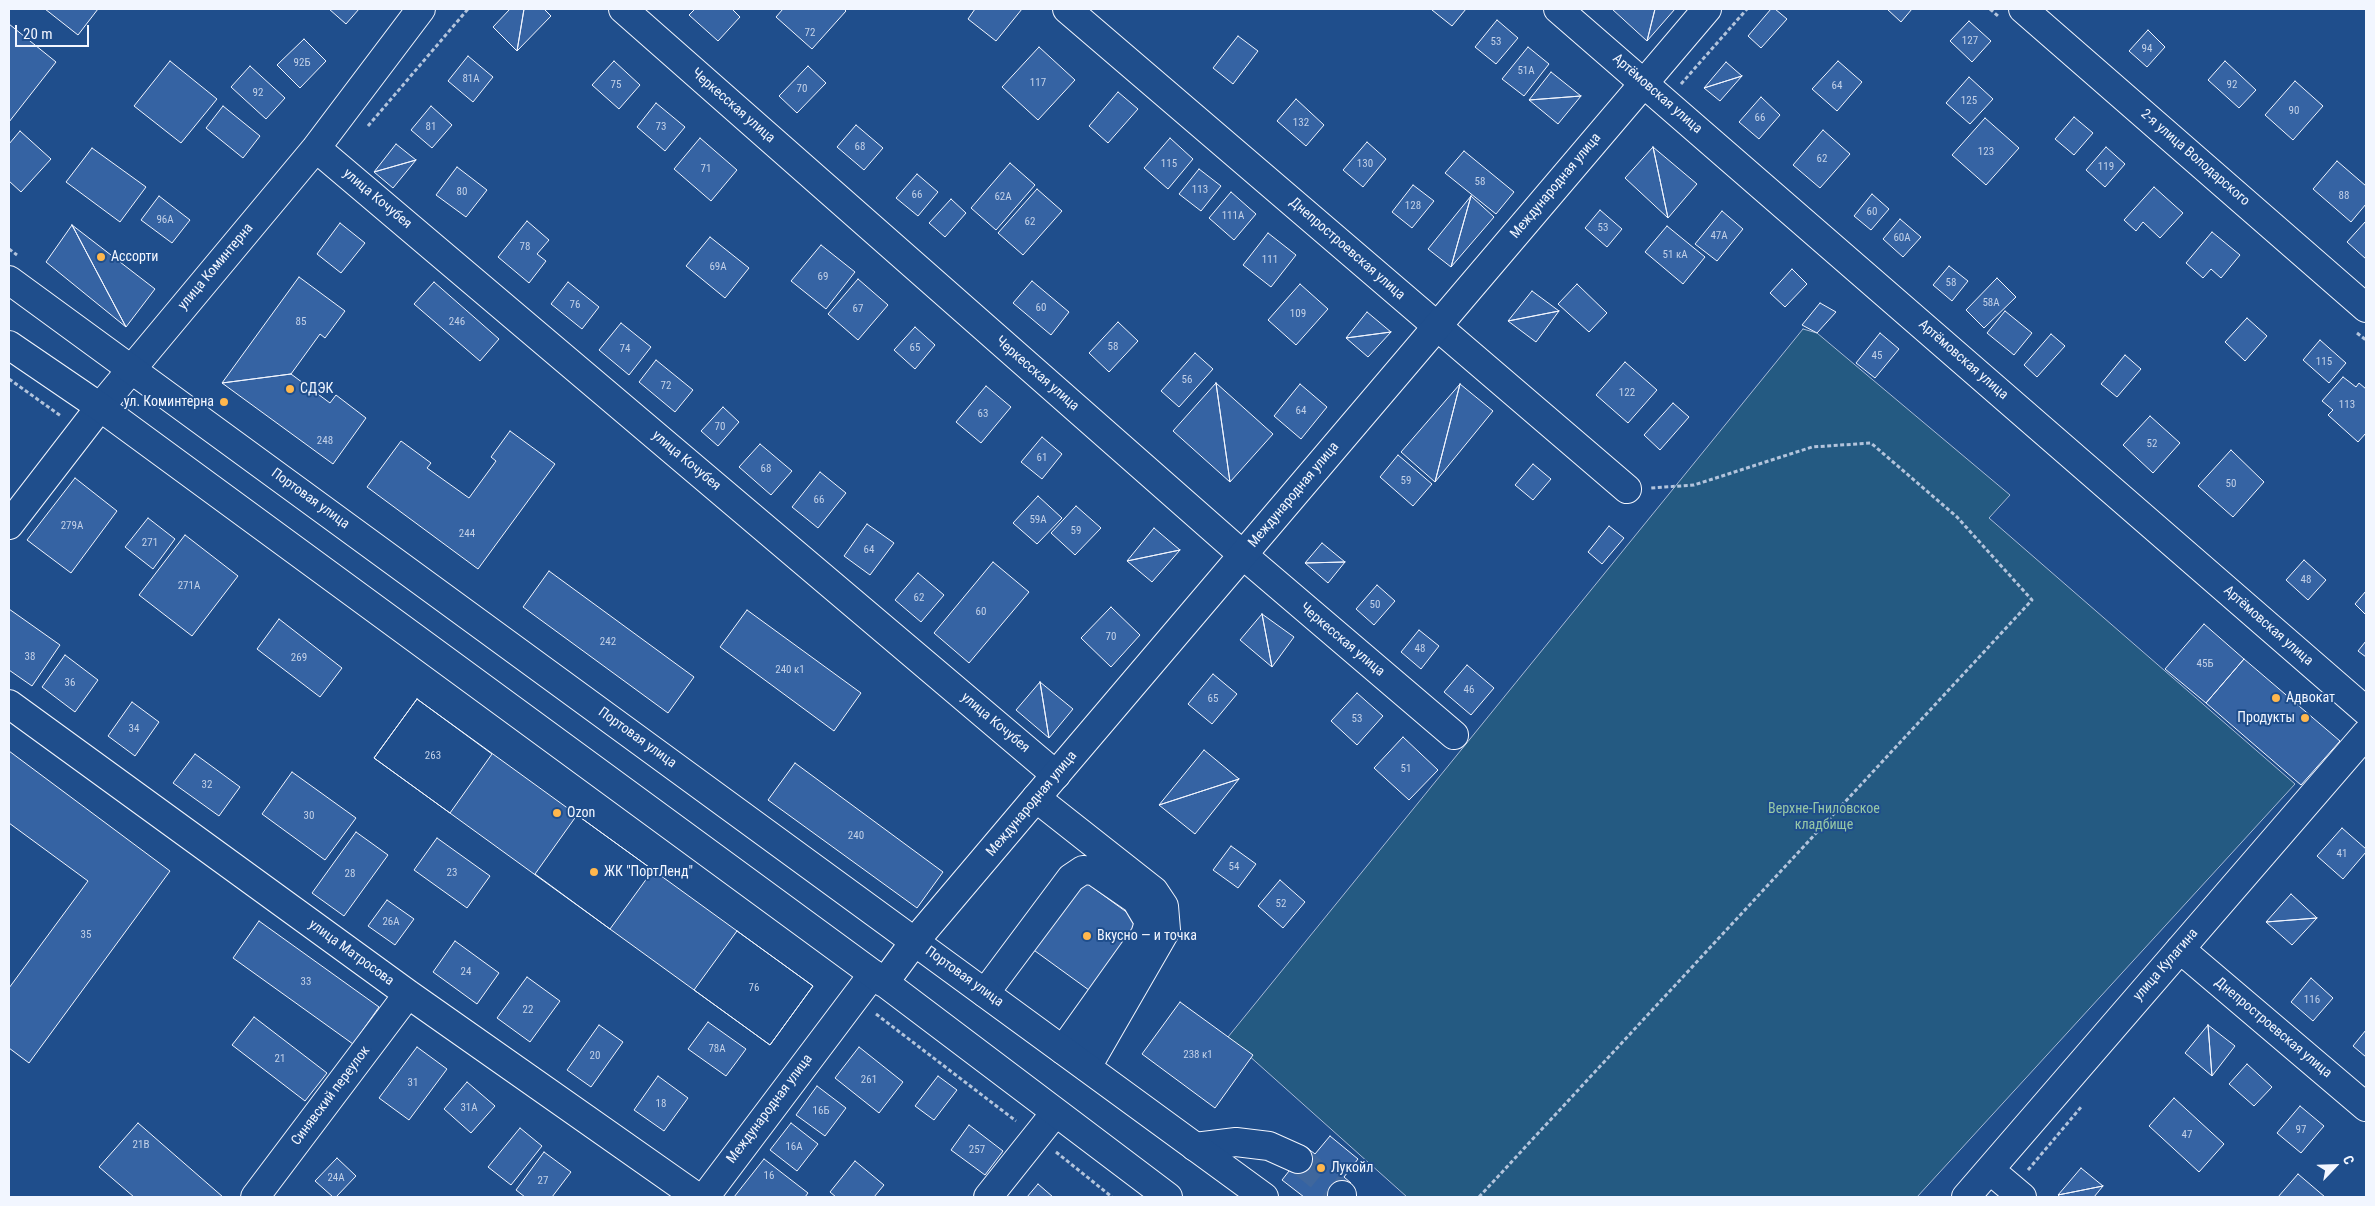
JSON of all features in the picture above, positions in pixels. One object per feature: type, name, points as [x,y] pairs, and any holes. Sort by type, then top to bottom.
[{"type":"street","name":"улица Коминтерна","points":[[9,525],[100,407],[316,148],[421,9]]},
{"type":"street","name":"Черкесская улица","points":[[623,9],[1243,555],[1454,735]]},
{"type":"street","name":"Днепростроевская улица","points":[[1067,9],[1627,489]]},
{"type":"street","name":"Артёмовская улица","points":[[1558,9],[2366,711]]},
{"type":"street","name":"Международная улица","points":[[704,1197],[854,998],[878,979],[915,941],[1707,9]]},
{"type":"street","name":"2-я улица Володарского","points":[[2023,9],[2366,308]]},
{"type":"street","name":"улица Кочубея","points":[[316,148],[1056,776]]},
{"type":"street","name":"Портовая улица","points":[[9,280],[1264,1197]]},
{"type":"street","points":[[9,344],[100,407],[878,979],[1168,1197]]},
{"type":"street","name":"улица Матросова","points":[[9,704],[408,994],[697,1197]]},
{"type":"street","name":"улица Кулагина","points":[[1966,1197],[2366,734]]},
{"type":"street","points":[[1036,798],[1154,891],[1164,906],[1166,930],[1087,1067]]},
{"type":"street","points":[[985,993],[1072,878],[1083,870],[1094,871],[1136,900],[1149,922],[1145,935],[1062,1050]]},
{"type":"street","name":"Днепростроевская улица","points":[[2180,949],[2366,1107]]},
{"type":"street","name":"Синявский переулок","points":[[255,1197],[408,994]]},
{"type":"street","points":[[988,1197],[1056,1113]]},
{"type":"street","points":[[1195,1147],[1236,1142],[1269,1146],[1298,1159]]},
{"type":"street","points":[[1990,1170],[2022,1197]]},
{"type":"path","points":[[367,127],[468,9]]},
{"type":"path","points":[[1666,101],[1747,9]]},
{"type":"path","points":[[9,379],[62,417]]},
{"type":"path","points":[[1479,1197],[2032,600],[1958,517],[1871,443],[1812,447],[1694,485],[1627,489]]},
{"type":"path","points":[[854,998],[1036,1136],[1112,1197]]},
{"type":"green space","name":"Верхне-Гниловское кладбище","points":[[1803,329],[1817,333],[2010,495],[1989,518],[2295,784],[1917,1197],[1407,1197],[1228,1037]]},
{"type":"building","points":[[45,9],[98,9],[78,35]]},
{"type":"building","points":[[329,9],[359,9],[346,24]]},
{"type":"building","points":[[510,9],[524,9],[517,51],[493,27]]},
{"type":"building","points":[[524,9],[544,9],[551,16],[517,51]]},
{"type":"building","points":[[695,9],[732,9],[740,17],[718,41],[689,15]]},
{"type":"building","points":[[783,9],[844,9],[846,11],[812,49],[776,17]]},
{"type":"building","points":[[975,9],[1022,9],[996,41],[968,19]]},
{"type":"building","points":[[1433,9],[1466,9],[1452,26]]},
{"type":"building","points":[[1612,9],[1655,9],[1647,41]]},
{"type":"building","points":[[1655,9],[1675,9],[1647,41]]},
{"type":"building","points":[[1771,9],[1775,9],[1787,19],[1761,48],[1748,36]]},
{"type":"building","points":[[1887,9],[1912,9],[1901,22]]},
{"type":"building","points":[[1497,20],[1518,38],[1496,64],[1475,47]]},
{"type":"building","points":[[1969,21],[1991,41],[1972,62],[1950,41]]},
{"type":"building","points":[[9,24],[56,62],[9,122]]},
{"type":"building","points":[[2148,30],[2165,47],[2147,67],[2129,51]]},
{"type":"building","points":[[1238,36],[1258,51],[1233,84],[1213,68]]},
{"type":"building","points":[[304,39],[326,61],[300,88],[277,65]]},
{"type":"building","points":[[1039,47],[1075,80],[1038,120],[1002,87]]},
{"type":"building","points":[[1528,47],[1549,64],[1524,96],[1502,79]]},
{"type":"building","points":[[468,56],[493,77],[473,102],[448,81]]},
{"type":"building","points":[[170,61],[217,99],[181,143],[134,106]]},
{"type":"building","points":[[614,61],[640,85],[619,109],[592,85]]},
{"type":"building","points":[[1838,61],[1862,82],[1837,111],[1812,89]]},
{"type":"building","points":[[2225,61],[2256,90],[2239,108],[2208,80]]},
{"type":"building","points":[[1726,62],[1742,76],[1704,88]]},
{"type":"building","points":[[250,66],[285,98],[266,119],[231,87]]},
{"type":"building","points":[[808,66],[826,83],[797,113],[779,96]]},
{"type":"building","points":[[1551,72],[1581,96],[1529,100]]},
{"type":"building","points":[[1742,76],[1720,101],[1704,88]]},
{"type":"building","points":[[1969,77],[1993,99],[1970,124],[1946,103]]},
{"type":"building","points":[[2295,81],[2323,106],[2293,140],[2265,115]]},
{"type":"building","points":[[1118,92],[1138,109],[1108,143],[1089,126]]},
{"type":"building","points":[[1581,96],[1558,124],[1529,100]]},
{"type":"building","points":[[1761,97],[1780,115],[1759,139],[1739,122]]},
{"type":"building","points":[[1296,99],[1324,125],[1306,146],[1277,121]]},
{"type":"building","points":[[656,103],[685,127],[665,151],[637,127]]},
{"type":"building","points":[[223,106],[260,136],[243,158],[206,128]]},
{"type":"building","points":[[431,106],[452,125],[432,148],[411,130]]},
{"type":"building","points":[[2074,117],[2093,133],[2074,155],[2055,139]]},
{"type":"building","points":[[1985,118],[2019,148],[1986,185],[1952,155]]},
{"type":"building","points":[[856,125],[883,148],[864,170],[837,147]]},
{"type":"building","points":[[1823,130],[1850,154],[1820,188],[1793,165]]},
{"type":"building","points":[[20,131],[51,159],[21,192],[9,181],[9,144]]},
{"type":"building","points":[[700,138],[737,170],[711,201],[674,169]]},
{"type":"building","points":[[1170,138],[1193,159],[1168,189],[1144,168]]},
{"type":"building","points":[[1367,142],[1386,159],[1363,187],[1343,170]]},
{"type":"building","points":[[396,144],[416,160],[374,172]]},
{"type":"building","points":[[1653,147],[1668,218],[1625,178]]},
{"type":"building","points":[[1653,147],[1697,184],[1668,218]]},
{"type":"building","points":[[2106,147],[2125,164],[2105,187],[2086,170]]},
{"type":"building","points":[[92,148],[146,187],[120,222],[66,182]]},
{"type":"building","points":[[1464,151],[1514,192],[1496,214],[1445,173]]},
{"type":"building","points":[[416,160],[393,188],[374,172]]},
{"type":"building","points":[[2337,161],[2366,186],[2366,204],[2351,222],[2313,189]]},
{"type":"building","points":[[1010,163],[1035,185],[996,230],[971,208]]},
{"type":"building","points":[[457,167],[487,190],[466,217],[436,195]]},
{"type":"building","points":[[1199,169],[1221,186],[1201,211],[1179,194]]},
{"type":"building","points":[[917,174],[938,192],[918,216],[896,198]]},
{"type":"building","points":[[1413,185],[1434,201],[1412,228],[1392,212]]},
{"type":"building","points":[[2154,187],[2183,213],[2160,238],[2143,222],[2136,231],[2124,220]]},
{"type":"building","points":[[1037,189],[1062,211],[1023,255],[998,233]]},
{"type":"building","points":[[1231,192],[1256,214],[1234,240],[1209,218]]},
{"type":"building","points":[[1872,194],[1889,209],[1871,230],[1854,216]]},
{"type":"building","points":[[159,196],[190,220],[172,243],[141,220]]},
{"type":"building","points":[[1471,196],[1494,217],[1451,267]]},
{"type":"building","points":[[1471,196],[1451,267],[1428,249]]},
{"type":"building","points":[[951,199],[966,213],[945,237],[929,223]]},
{"type":"building","points":[[1600,210],[1622,229],[1607,247],[1585,228]]},
{"type":"building","points":[[1722,211],[1743,229],[1717,261],[1695,244]]},
{"type":"building","points":[[1900,219],[1921,237],[1903,257],[1883,239]]},
{"type":"building","points":[[527,221],[549,240],[537,254],[546,261],[529,283],[498,257]]},
{"type":"building","points":[[2366,221],[2366,259],[2347,242]]},
{"type":"building","points":[[340,223],[365,243],[341,273],[317,254]]},
{"type":"building","name":"Ассорти","points":[[72,225],[155,289],[126,327]]},
{"type":"building","points":[[72,225],[126,327],[46,262]]},
{"type":"building","points":[[1667,226],[1705,257],[1683,284],[1645,252]]},
{"type":"building","points":[[2212,232],[2240,255],[2221,278],[2211,269],[2203,278],[2186,263]]},
{"type":"building","points":[[1268,233],[1296,255],[1271,287],[1243,265]]},
{"type":"building","points":[[710,237],[749,268],[725,298],[686,266]]},
{"type":"building","points":[[821,245],[855,272],[826,309],[791,281]]},
{"type":"building","points":[[1949,266],[1968,281],[1952,301],[1933,285]]},
{"type":"building","points":[[1792,269],[1807,284],[1785,307],[1770,293]]},
{"type":"building","points":[[299,277],[345,311],[325,338],[320,334],[291,374],[222,383]]},
{"type":"building","points":[[1997,278],[2016,297],[1984,328],[1966,310]]},
{"type":"building","points":[[858,279],[888,305],[858,340],[828,314]]},
{"type":"building","points":[[1032,281],[1069,312],[1051,335],[1013,303]]},
{"type":"building","points":[[434,282],[499,339],[480,361],[414,304]]},
{"type":"building","points":[[568,282],[599,307],[582,329],[551,304]]},
{"type":"building","points":[[1300,284],[1328,309],[1296,345],[1268,320]]},
{"type":"building","points":[[1577,284],[1607,313],[1589,332],[1558,304]]},
{"type":"building","points":[[1532,291],[1559,311],[1508,321]]},
{"type":"building","points":[[1820,303],[1836,312],[1817,333],[1802,325]]},
{"type":"building","points":[[1559,311],[1536,342],[1508,321]]},
{"type":"building","points":[[2005,311],[2032,333],[2014,355],[1987,333]]},
{"type":"building","points":[[1367,312],[1391,332],[1346,338]]},
{"type":"building","points":[[2247,318],[2267,336],[2245,361],[2225,342]]},
{"type":"building","points":[[1118,322],[1138,341],[1109,372],[1089,353]]},
{"type":"building","points":[[621,323],[651,347],[629,375],[599,350]]},
{"type":"building","points":[[915,327],[935,345],[915,369],[894,350]]},
{"type":"building","points":[[1391,332],[1368,357],[1346,338]]},
{"type":"building","points":[[1880,333],[1899,349],[1875,378],[1856,363]]},
{"type":"building","points":[[2051,334],[2065,346],[2037,377],[2024,365]]},
{"type":"building","points":[[2320,340],[2346,363],[2329,383],[2303,360]]},
{"type":"building","points":[[1195,353],[1213,369],[1179,407],[1161,391]]},
{"type":"building","points":[[2125,355],[2141,369],[2117,397],[2101,384]]},
{"type":"building","points":[[656,360],[693,390],[675,412],[639,382]]},
{"type":"building","points":[[1625,362],[1657,390],[1628,423],[1596,395]]},
{"type":"building","points":[[291,374],[330,403],[336,395],[366,418],[333,464],[222,383]]},
{"type":"building","points":[[2343,377],[2356,387],[2359,383],[2366,389],[2366,433],[2358,442],[2328,415],[2333,410],[2322,401]]},
{"type":"building","points":[[1216,383],[1273,434],[1230,482]]},
{"type":"building","points":[[1216,383],[1230,482],[1173,431]]},
{"type":"building","points":[[1300,384],[1327,407],[1301,439],[1274,416]]},
{"type":"building","points":[[1460,384],[1435,482],[1401,452]]},
{"type":"building","points":[[1460,384],[1493,411],[1435,482]]},
{"type":"building","points":[[986,386],[1011,407],[981,443],[956,422]]},
{"type":"building","points":[[1673,403],[1689,417],[1660,450],[1644,435]]},
{"type":"building","points":[[723,407],[739,422],[718,446],[701,431]]},
{"type":"building","points":[[2150,416],[2180,443],[2153,473],[2123,445]]},
{"type":"building","points":[[510,431],[555,464],[478,569],[367,487],[401,441],[431,463],[427,468],[469,498],[496,461],[491,457]]},
{"type":"building","points":[[1042,437],[1062,454],[1042,479],[1021,462]]},
{"type":"building","points":[[760,444],[792,471],[771,495],[739,467]]},
{"type":"building","points":[[2231,450],[2264,482],[2233,517],[2198,486]]},
{"type":"building","points":[[1398,455],[1432,484],[1413,506],[1380,477]]},
{"type":"building","points":[[1533,464],[1551,479],[1533,500],[1515,485]]},
{"type":"building","points":[[820,472],[846,493],[818,528],[792,507]]},
{"type":"building","points":[[75,478],[117,511],[71,573],[27,540]]},
{"type":"building","points":[[1038,496],[1062,518],[1037,544],[1013,523]]},
{"type":"building","points":[[1076,506],[1101,528],[1075,555],[1051,533]]},
{"type":"building","points":[[148,518],[175,539],[153,569],[125,547]]},
{"type":"building","points":[[867,524],[894,543],[870,575],[844,556]]},
{"type":"building","points":[[1609,526],[1624,538],[1602,564],[1588,552]]},
{"type":"building","points":[[1154,528],[1180,550],[1127,561]]},
{"type":"building","points":[[185,535],[238,576],[192,636],[139,595]]},
{"type":"building","points":[[1322,543],[1345,562],[1305,563]]},
{"type":"building","points":[[1180,550],[1152,582],[1127,561]]},
{"type":"building","points":[[2304,560],[2326,580],[2308,600],[2286,580]]},
{"type":"building","points":[[993,562],[1029,592],[969,663],[934,633]]},
{"type":"building","points":[[1345,562],[1328,583],[1305,563]]},
{"type":"building","points":[[549,571],[694,677],[668,713],[523,607]]},
{"type":"building","points":[[918,573],[944,595],[921,622],[895,600]]},
{"type":"building","points":[[1377,585],[1395,601],[1374,625],[1356,609]]},
{"type":"building","points":[[2366,591],[2366,615],[2355,604]]},
{"type":"building","points":[[1111,607],[1140,635],[1111,667],[1081,638]]},
{"type":"building","points":[[9,609],[60,645],[32,686],[9,670]]},
{"type":"building","points":[[747,610],[861,693],[834,731],[720,647]]},
{"type":"building","points":[[1262,614],[1272,667],[1240,640]]},
{"type":"building","points":[[1262,614],[1294,637],[1272,667]]},
{"type":"building","points":[[279,619],[342,668],[320,697],[257,649]]},
{"type":"building","points":[[2204,624],[2244,659],[2206,703],[2165,669]]},
{"type":"building","points":[[1419,630],[1439,646],[1421,669],[1401,652]]},
{"type":"building","points":[[2366,641],[2366,657],[2358,651]]},
{"type":"building","points":[[65,655],[98,680],[75,712],[42,687]]},
{"type":"building","points":[[2244,659],[2340,741],[2301,785],[2206,703]]},
{"type":"building","points":[[1467,665],[1494,688],[1471,715],[1444,692]]},
{"type":"building","points":[[1213,674],[1237,694],[1212,724],[1188,704]]},
{"type":"building","points":[[1040,682],[1073,709],[1049,738]]},
{"type":"building","points":[[1040,682],[1049,738],[1016,710]]},
{"type":"building","points":[[1357,693],[1383,716],[1357,745],[1331,721]]},
{"type":"building","name":"ЖК \"ПортЛенд\"","points":[[417,699],[813,986],[770,1045],[374,758]]},
{"type":"building","points":[[417,699],[492,754],[450,813],[374,758]]},
{"type":"building","points":[[132,702],[159,722],[135,756],[108,736]]},
{"type":"building","points":[[1403,737],[1438,770],[1409,800],[1374,768]]},
{"type":"building","points":[[1204,750],[1239,779],[1159,805]]},
{"type":"building","points":[[9,751],[170,871],[29,1063],[9,1048],[9,988],[88,881],[9,823]]},
{"type":"building","points":[[195,754],[240,787],[219,816],[173,783]]},
{"type":"building","points":[[795,763],[943,872],[917,908],[768,800]]},
{"type":"building","points":[[292,772],[356,818],[325,860],[262,814]]},
{"type":"building","points":[[1239,779],[1195,834],[1159,805]]},
{"type":"building","points":[[577,815],[653,870],[610,929],[535,874]]},
{"type":"building","points":[[2342,828],[2366,849],[2366,852],[2343,879],[2317,856]]},
{"type":"building","points":[[356,832],[388,855],[344,916],[312,893]]},
{"type":"building","points":[[437,838],[490,876],[467,908],[414,870]]},
{"type":"building","points":[[1231,846],[1256,864],[1238,888],[1213,870]]},
{"type":"building","name":"Вкусно — и точка","points":[[1081,879],[1143,924],[1093,993],[1031,948]]},
{"type":"building","points":[[1280,880],[1305,902],[1283,928],[1258,906]]},
{"type":"building","points":[[2291,894],[2317,918],[2266,922]]},
{"type":"building","points":[[387,900],[414,919],[395,945],[368,926]]},
{"type":"building","points":[[2317,918],[2292,945],[2266,922]]},
{"type":"building","points":[[259,921],[379,1007],[353,1044],[233,958]]},
{"type":"building","points":[[737,931],[813,986],[770,1045],[694,990]]},
{"type":"building","points":[[455,941],[499,973],[477,1004],[433,972]]},
{"type":"building","points":[[527,977],[560,1001],[530,1042],[497,1018]]},
{"type":"building","points":[[2311,978],[2333,998],[2313,1021],[2291,1002]]},
{"type":"building","points":[[1180,1002],[1253,1055],[1215,1108],[1142,1054]]},
{"type":"building","points":[[254,1017],[327,1073],[305,1101],[232,1045]]},
{"type":"building","points":[[708,1022],[746,1049],[726,1076],[688,1049]]},
{"type":"building","points":[[599,1025],[623,1042],[591,1087],[567,1070]]},
{"type":"building","points":[[2208,1025],[2235,1046],[2212,1076]]},
{"type":"building","points":[[2208,1025],[2212,1076],[2185,1053]]},
{"type":"building","points":[[2366,1030],[2366,1057],[2353,1046]]},
{"type":"building","points":[[417,1047],[447,1069],[409,1120],[379,1098]]},
{"type":"building","points":[[859,1047],[903,1082],[879,1113],[835,1078]]},
{"type":"building","points":[[2247,1064],[2272,1087],[2254,1106],[2229,1084]]},
{"type":"building","points":[[658,1076],[688,1098],[664,1131],[634,1110]]},
{"type":"building","points":[[938,1076],[957,1090],[934,1120],[915,1106]]},
{"type":"building","points":[[467,1082],[495,1106],[471,1133],[444,1109]]},
{"type":"building","points":[[817,1086],[846,1108],[825,1136],[796,1115]]},
{"type":"building","points":[[2174,1098],[2224,1144],[2199,1172],[2149,1126]]},
{"type":"building","points":[[2300,1106],[2324,1126],[2301,1153],[2277,1133]]},
{"type":"building","points":[[138,1123],[223,1197],[134,1197],[99,1167]]},
{"type":"building","points":[[791,1123],[818,1144],[797,1171],[770,1150]]},
{"type":"building","points":[[969,1125],[1003,1151],[985,1175],[951,1150]]},
{"type":"building","points":[[520,1128],[542,1146],[511,1185],[488,1167]]},
{"type":"building","name":"Лукойл","points":[[1330,1136],[1358,1159],[1344,1177],[1351,1183],[1340,1197],[1304,1197],[1282,1180],[1307,1148],[1315,1154]]},
{"type":"building","points":[[544,1152],[571,1172],[552,1197],[525,1197],[516,1190]]},
{"type":"building","points":[[337,1158],[356,1176],[336,1197],[333,1197],[315,1181]]},
{"type":"building","points":[[764,1159],[808,1193],[805,1197],[734,1197]]},
{"type":"building","points":[[855,1161],[884,1185],[874,1197],[836,1197],[830,1192]]},
{"type":"building","points":[[2081,1168],[2103,1186],[2058,1195]]},
{"type":"building","points":[[2298,1174],[2325,1197],[2278,1197]]},
{"type":"building","points":[[1038,1184],[1053,1197],[1027,1197]]},
{"type":"building","points":[[2103,1186],[2094,1197],[2060,1197],[2058,1195]]},
{"type":"tunnel","points":[[1298,1159],[1342,1195]]},
{"type":"place","name":"Ассорти","points":[[101,257]]},
{"type":"place","name":"СДЭК","points":[[290,389]]},
{"type":"place","name":"ул. Коминтерна","points":[[224,402]]},
{"type":"place","name":"Адвокат","points":[[2276,698]]},
{"type":"place","name":"Продукты","points":[[2305,718]]},
{"type":"place","name":"Ozon","points":[[557,813]]},
{"type":"place","name":"ЖК \"ПортЛенд\"","points":[[594,872]]},
{"type":"place","name":"Вкусно — и точка","points":[[1087,936]]},
{"type":"place","name":"Лукойл","points":[[1321,1168]]}]
